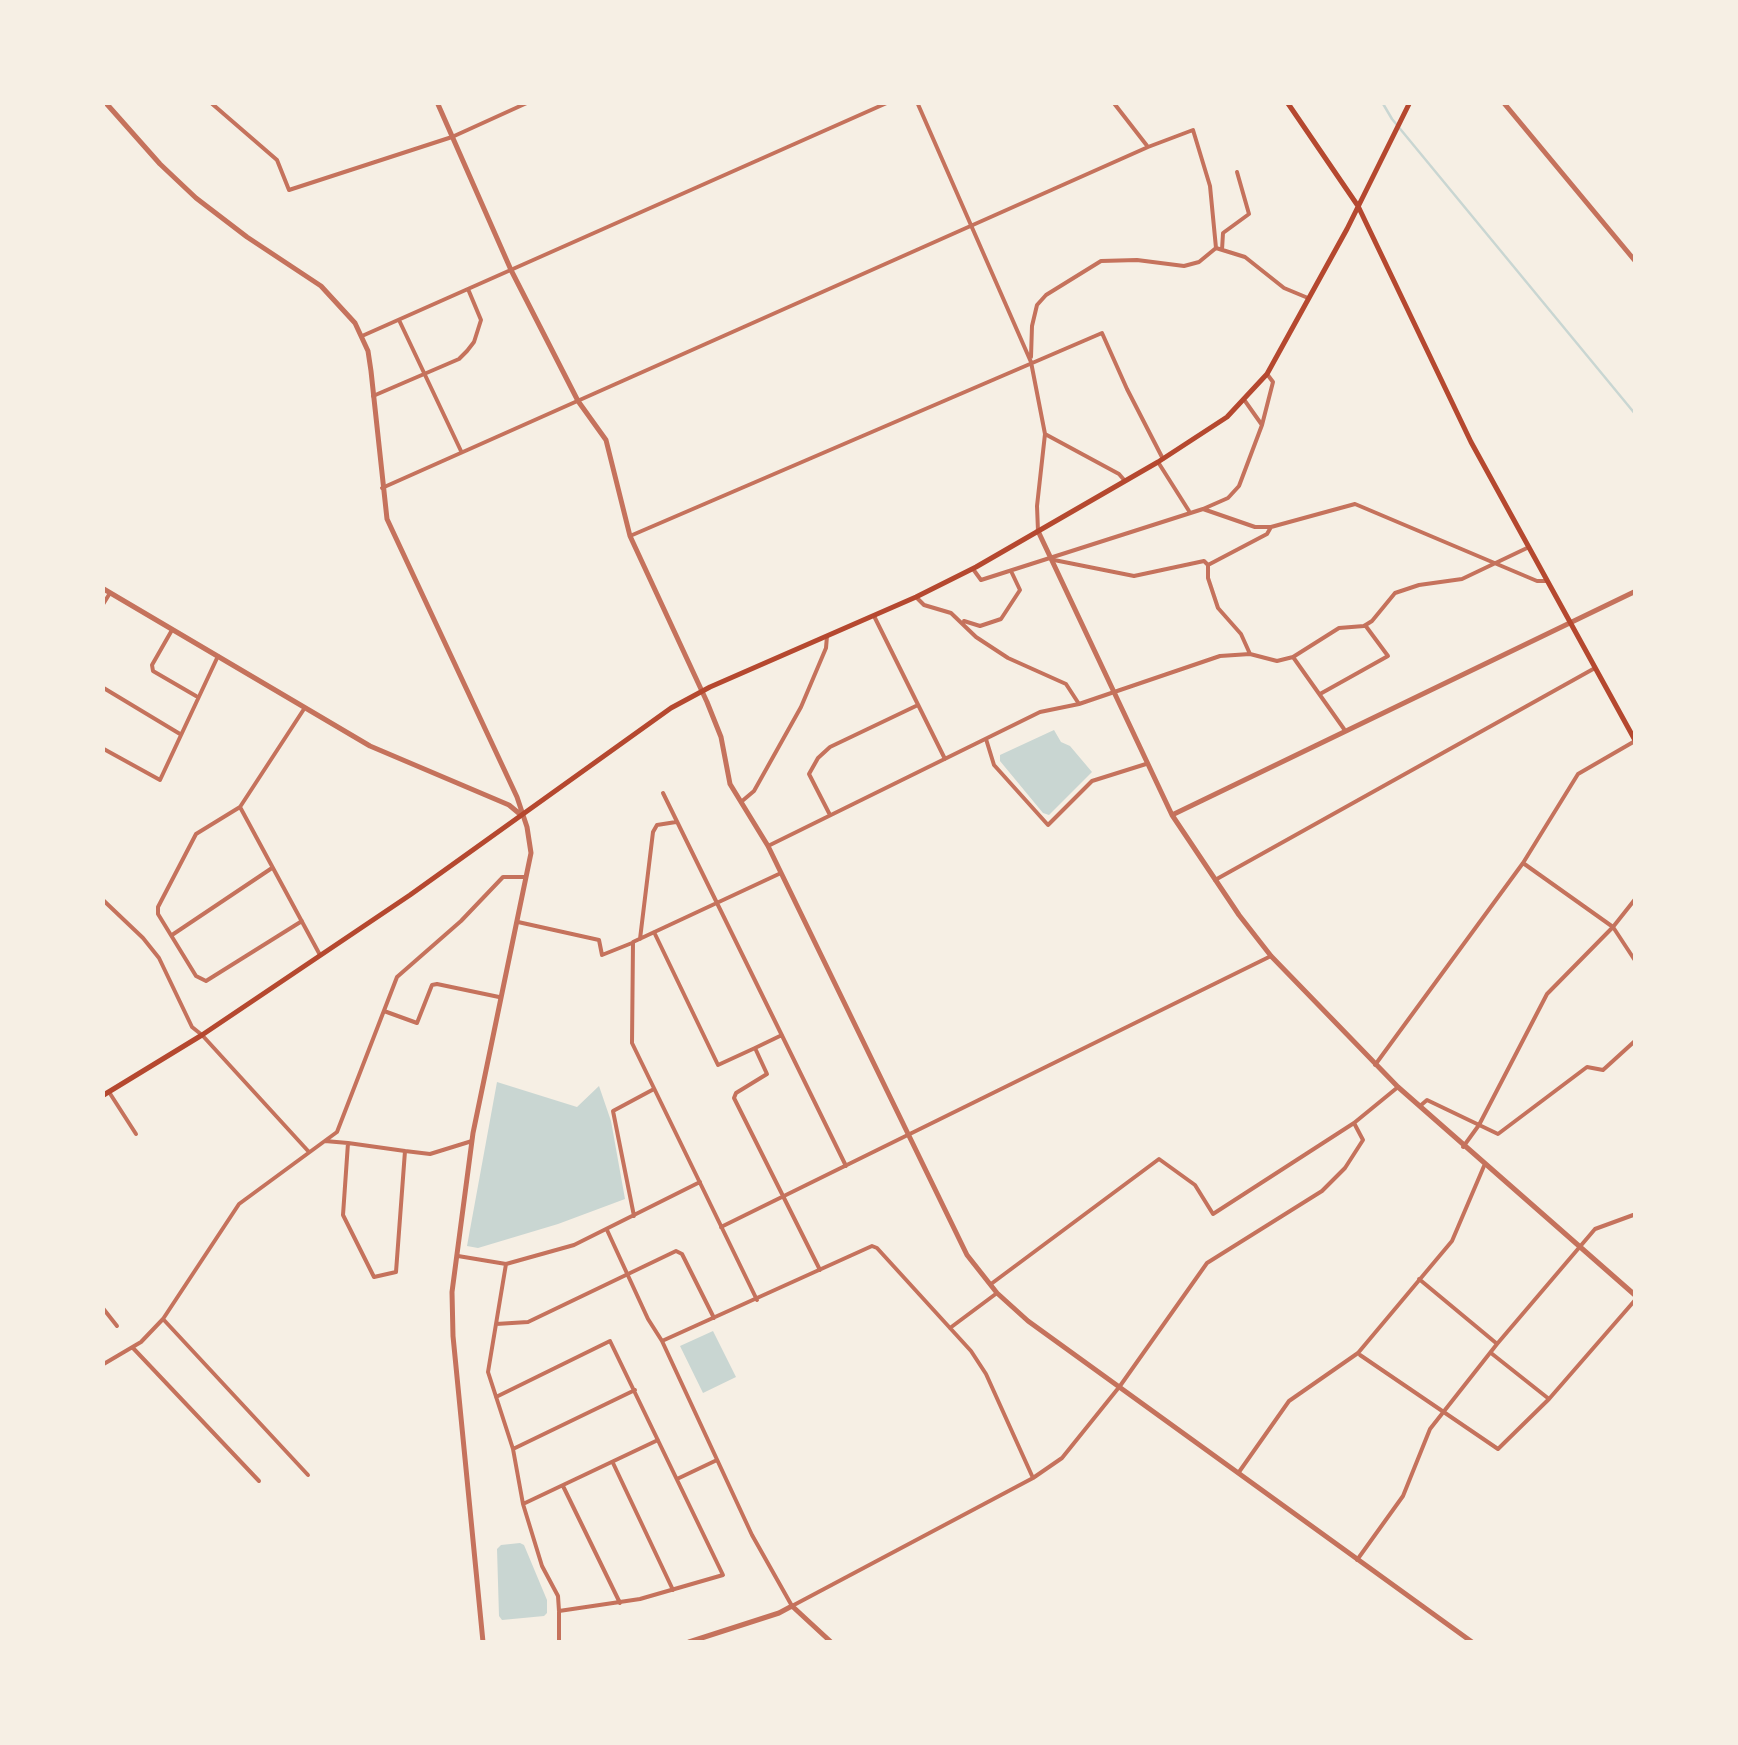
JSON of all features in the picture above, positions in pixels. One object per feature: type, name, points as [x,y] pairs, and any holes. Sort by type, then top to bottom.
[{"type":"main road","points":[[1287,102],[1358,206],[1471,442],[1635,741]]},
{"type":"main road","points":[[106,1094],[320,955],[672,708],[710,687],[973,568],[1216,426],[1267,374],[1410,102]]},
{"type":"street","points":[[105,102],[196,198],[335,297],[362,336],[387,519],[527,828],[531,852],[472,1141],[455,1256],[452,1336],[483,1642]]},
{"type":"street","points":[[210,102],[277,160],[289,190],[452,137],[530,102]]},
{"type":"street","points":[[437,102],[511,270],[578,401],[606,440],[630,536],[707,702],[721,737],[730,784],[782,873],[968,1255],[997,1293],[1028,1321],[1472,1642]]},
{"type":"street","points":[[362,336],[889,102]]},
{"type":"street","points":[[917,102],[1031,362]]},
{"type":"street","points":[[1113,102],[1148,146]]},
{"type":"street","points":[[1502,102],[1636,262]]},
{"type":"street","points":[[382,488],[1148,146],[1193,130],[1210,186],[1219,249]]},
{"type":"street","points":[[1237,172],[1249,214],[1223,233],[1219,249],[1184,266],[1137,260],[1101,261],[1046,295],[1037,305],[1031,362],[1045,434],[1038,531],[1172,814],[1271,956],[1418,1106],[1636,1298],[1549,1399],[1498,1448],[1358,1353]]},
{"type":"street","points":[[1219,249],[1245,258],[1284,288],[1308,298]]},
{"type":"street","points":[[373,396],[458,359],[474,342],[481,320],[468,290]]},
{"type":"street","points":[[399,320],[461,452]]},
{"type":"street","points":[[630,536],[1102,333],[1126,389],[1189,511]]},
{"type":"street","points":[[973,568],[981,580],[1219,502],[1239,486],[1262,425],[1273,382],[1267,374]]},
{"type":"street","points":[[1244,400],[1262,425]]},
{"type":"street","points":[[1045,434],[1126,481]]},
{"type":"street","points":[[1218,514],[1219,502]]},
{"type":"street","points":[[1203,509],[1255,527],[1271,527],[1355,504],[1538,582],[1547,581]]},
{"type":"street","points":[[1208,565],[1268,534],[1271,527]]},
{"type":"street","points":[[768,846],[1040,712],[1079,704],[1208,659],[1250,654],[1276,661],[1293,656],[1340,628],[1365,625],[1394,593],[1462,578],[1527,548]]},
{"type":"street","points":[[1053,558],[1134,576],[1204,561],[1218,608],[1241,634],[1250,654]]},
{"type":"street","points":[[959,620],[980,626],[1002,619],[1020,590],[1011,570]]},
{"type":"street","points":[[102,588],[370,746],[509,805],[522,816]]},
{"type":"street","points":[[1172,814],[1636,591]]},
{"type":"street","points":[[102,606],[110,593]]},
{"type":"street","points":[[916,597],[924,605],[944,609],[1008,658],[1066,684],[1079,704]]},
{"type":"street","points":[[874,616],[944,759]]},
{"type":"street","points":[[1320,694],[1388,656],[1365,625]]},
{"type":"street","points":[[172,630],[152,665],[153,670],[197,697]]},
{"type":"street","points":[[740,802],[754,792],[802,707],[826,648],[827,636]]},
{"type":"street","points":[[102,748],[160,780],[218,656]]},
{"type":"street","points":[[1293,656],[1344,730]]},
{"type":"street","points":[[1215,880],[1596,668]]},
{"type":"street","points":[[102,687],[182,734]]},
{"type":"street","points":[[830,815],[810,774],[818,758],[830,747],[918,705]]},
{"type":"street","points":[[302,920],[206,981],[196,976],[158,906],[196,834],[240,807],[306,707]]},
{"type":"street","points":[[986,740],[994,765],[1048,825],[1092,781],[1146,764]]},
{"type":"street","points":[[1376,1065],[1523,863],[1578,774],[1635,741]]},
{"type":"street","points":[[663,794],[846,1167]]},
{"type":"street","points":[[240,807],[320,955]]},
{"type":"street","points":[[640,939],[653,832],[657,825],[677,822]]},
{"type":"street","points":[[1523,863],[1613,928],[1636,962]]},
{"type":"street","points":[[172,935],[272,868]]},
{"type":"street","points":[[518,922],[599,940],[602,954],[782,873]]},
{"type":"street","points":[[102,1364],[132,1348],[163,1319],[239,1204],[337,1132],[396,978],[503,878],[525,877]]},
{"type":"street","points":[[102,898],[159,958],[185,1018],[310,1153]]},
{"type":"street","points":[[1464,1147],[1480,1125],[1548,994],[1613,928],[1636,898]]},
{"type":"street","points":[[654,932],[718,1065],[782,1035]]},
{"type":"street","points":[[633,942],[632,1043],[757,1300]]},
{"type":"street","points":[[721,1226],[1271,956]]},
{"type":"street","points":[[384,1011],[418,1023],[432,985],[437,984],[503,998]]},
{"type":"street","points":[[1418,1106],[1427,1100],[1498,1134],[1587,1066],[1604,1070],[1636,1040]]},
{"type":"street","points":[[755,1048],[767,1074],[736,1092],[734,1098],[820,1270]]},
{"type":"street","points":[[991,1284],[1159,1159],[1194,1186],[1212,1214],[1354,1123],[1398,1087]]},
{"type":"street","points":[[634,1216],[613,1112],[654,1089]]},
{"type":"street","points":[[106,1094],[136,1134]]},
{"type":"street","points":[[693,1642],[779,1614],[1033,1478],[1062,1458],[1120,1386],[1207,1263],[1322,1191],[1344,1168],[1363,1140],[1354,1123]]},
{"type":"street","points":[[325,1141],[430,1154],[472,1141]]},
{"type":"street","points":[[348,1143],[343,1215],[374,1277],[396,1272],[404,1151]]},
{"type":"street","points":[[1239,1472],[1289,1402],[1358,1353],[1452,1241],[1484,1166]]},
{"type":"street","points":[[455,1256],[506,1264],[574,1246],[700,1182]]},
{"type":"street","points":[[1357,1560],[1403,1496],[1430,1429],[1491,1352],[1594,1230],[1636,1214]]},
{"type":"street","points":[[607,1230],[752,1535],[792,1606],[831,1642]]},
{"type":"street","points":[[662,1341],[872,1246],[878,1248],[986,1374],[1033,1478]]},
{"type":"street","points":[[496,1324],[528,1322],[679,1251],[714,1318]]},
{"type":"street","points":[[506,1264],[488,1372],[513,1449],[523,1504],[542,1566],[558,1596],[559,1642]]},
{"type":"street","points":[[1418,1280],[1498,1344]]},
{"type":"street","points":[[950,1328],[997,1293]]},
{"type":"street","points":[[102,1307],[117,1326]]},
{"type":"street","points":[[163,1319],[308,1475]]},
{"type":"street","points":[[496,1396],[610,1341],[723,1575],[620,1604],[559,1610]]},
{"type":"street","points":[[132,1348],[259,1481]]},
{"type":"street","points":[[1491,1352],[1549,1399]]},
{"type":"street","points":[[513,1449],[635,1390]]},
{"type":"street","points":[[523,1504],[658,1440]]},
{"type":"street","points":[[677,1479],[717,1460]]},
{"type":"street","points":[[613,1463],[673,1590]]},
{"type":"street","points":[[563,1486],[620,1604]]},
{"type":"shaded area","points":[[1054,730],[1092,772],[1049,815],[1043,813],[1000,761],[1000,755]]},
{"type":"shaded area","points":[[497,1082],[577,1107],[599,1086],[611,1121],[625,1199],[478,1248],[467,1246]]},
{"type":"shaded area","points":[[713,1331],[736,1377],[703,1393],[680,1346]]},
{"type":"shaded area","points":[[520,1543],[547,1600],[547,1613],[502,1620],[497,1549]]},
{"type":"waterway","points":[[1382,102],[1636,415]]}]
